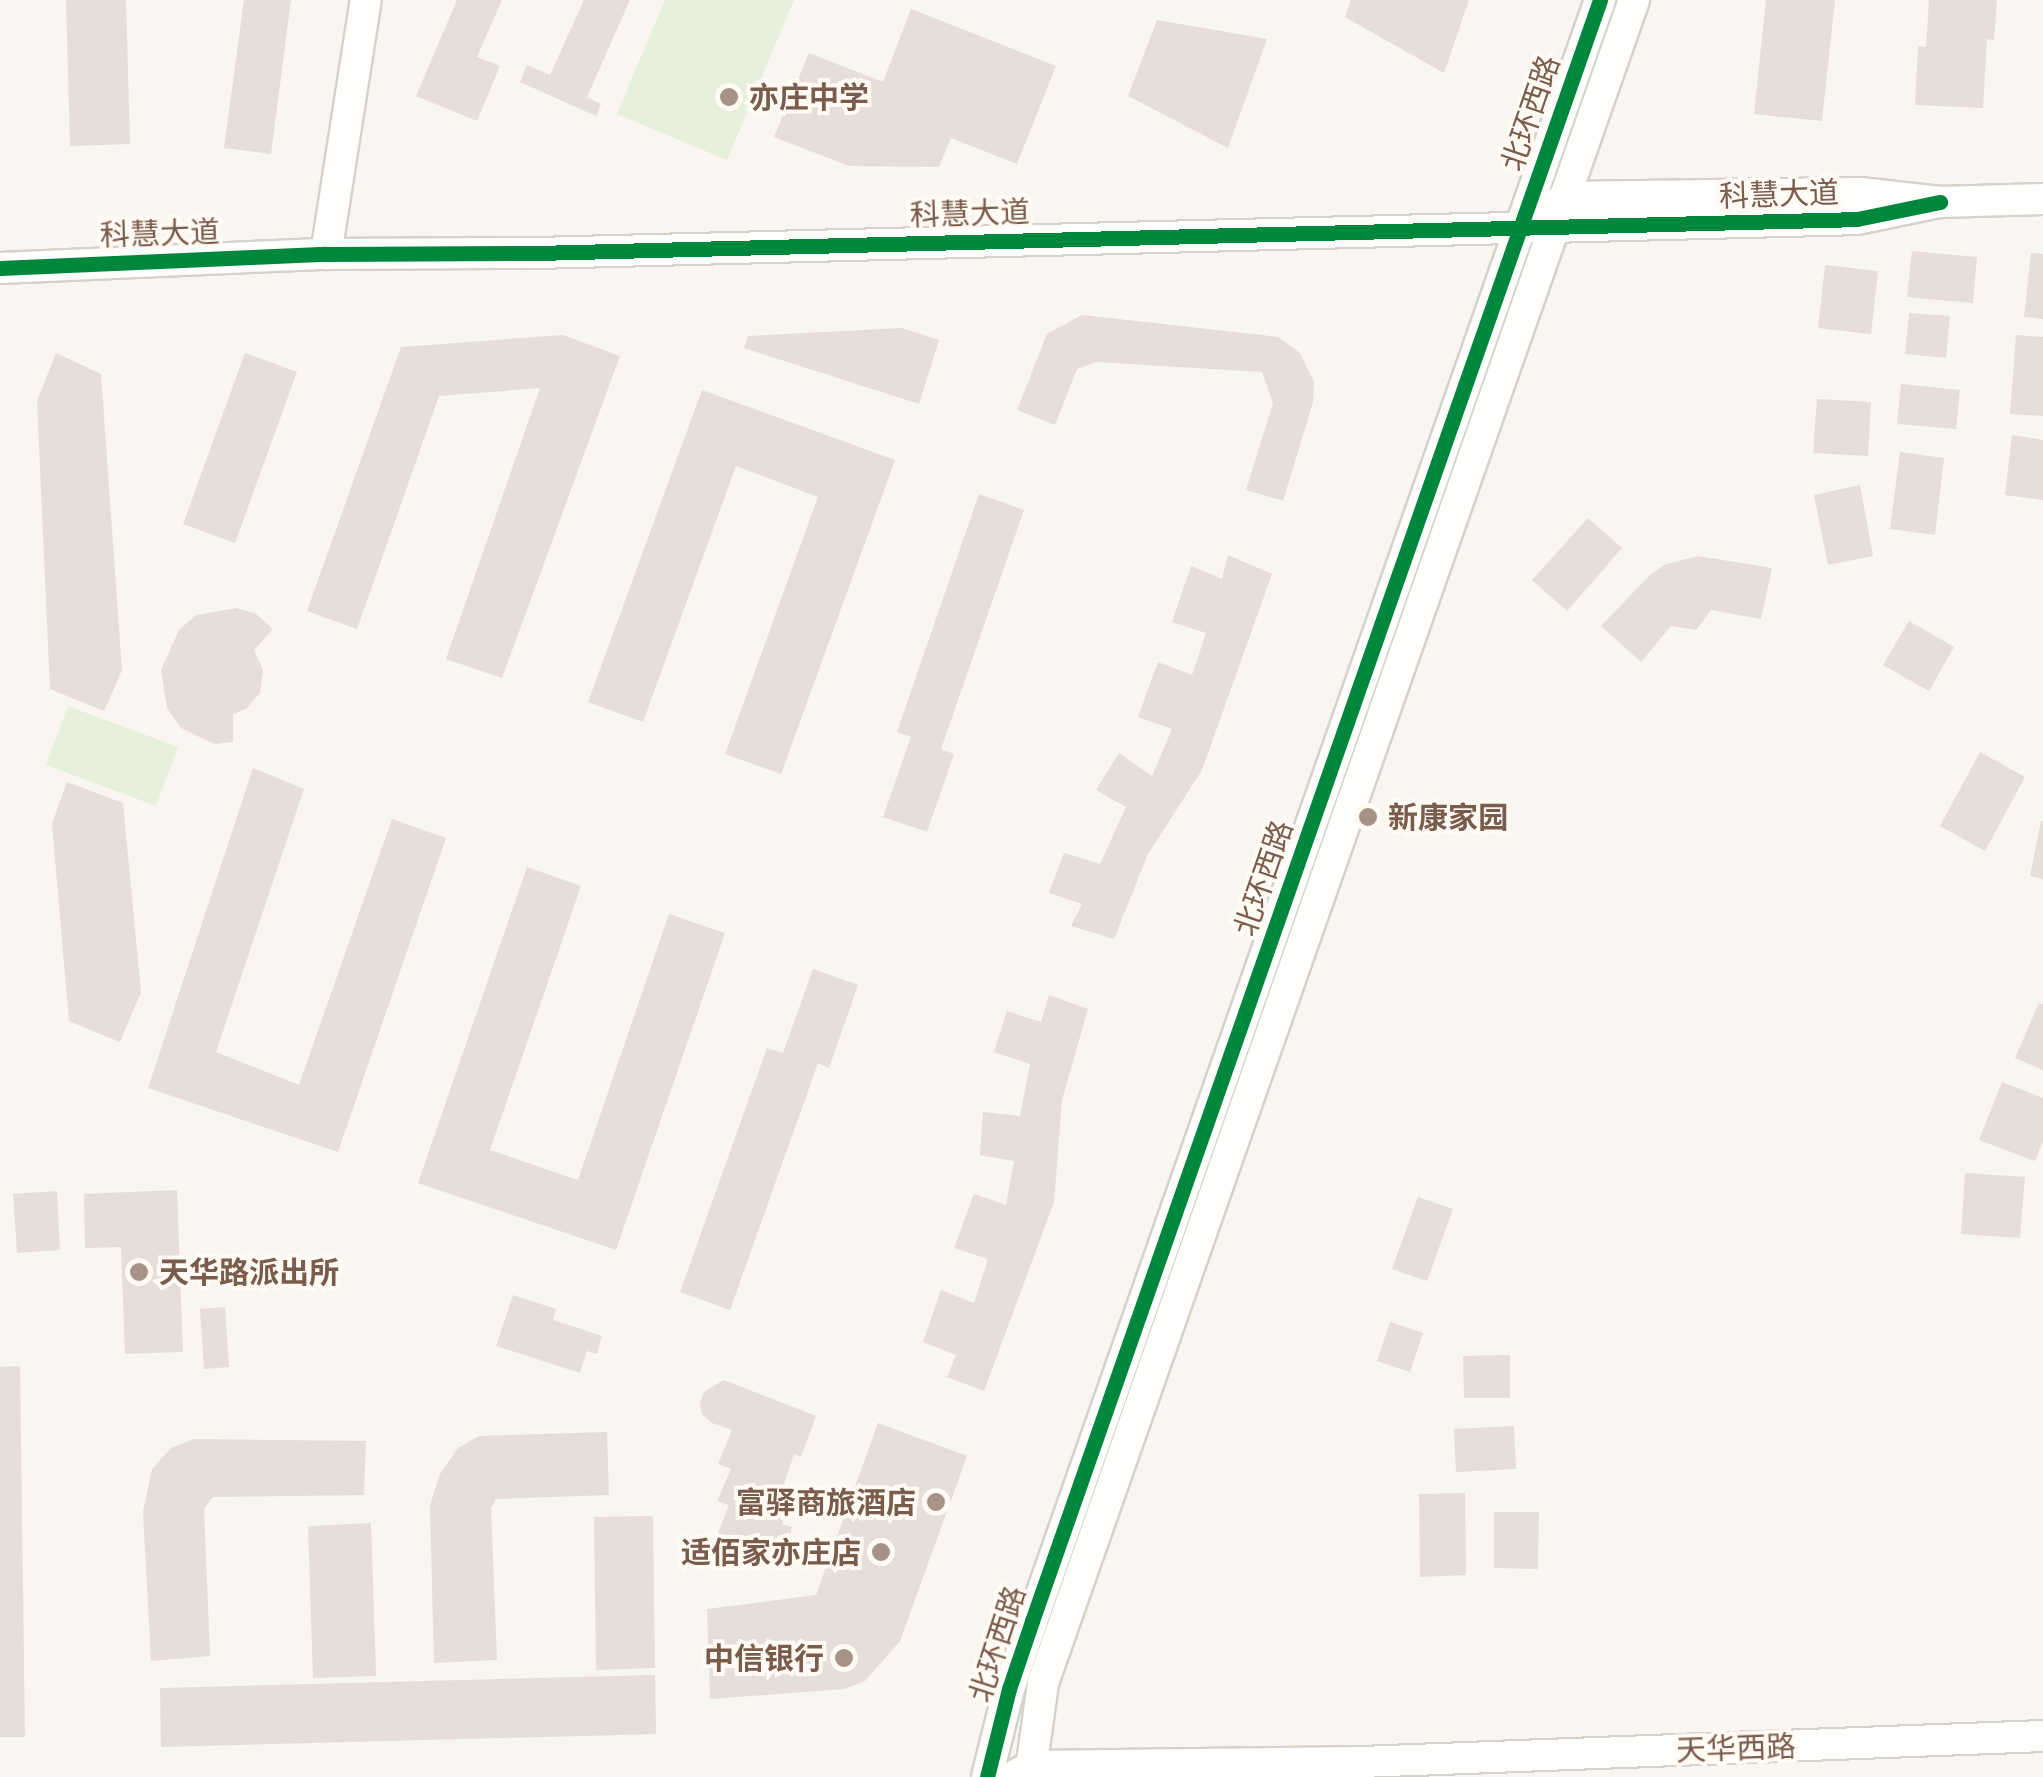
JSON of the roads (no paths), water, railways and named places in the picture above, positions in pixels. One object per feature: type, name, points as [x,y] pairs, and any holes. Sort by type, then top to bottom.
[{"type":"street","points":[[326,254],[366,0]]},
{"type":"street","name":"北环西路","points":[[987,1777],[1009,1689],[1038,1604],[1600,0]]},
{"type":"street","name":"北环西路","points":[[1024,1773],[1044,1683],[1634,0]]},
{"type":"street","name":"科慧大道","points":[[1566,197],[1860,193],[1940,202],[2043,199]]},
{"type":"street","points":[[1520,226],[1566,197]]},
{"type":"street","name":"科慧大道","points":[[0,268],[326,254],[1857,220],[1940,202]]},
{"type":"street","name":"天华西路","points":[[1024,1773],[2043,1736]]},
{"type":"place","name":"亦庄中学","points":[[729,97]]},
{"type":"place","name":"新康家园","points":[[1368,817]]},
{"type":"place","name":"天华路派出所","points":[[139,1272]]},
{"type":"place","name":"富驿商旅酒店","points":[[936,1502]]},
{"type":"place","name":"适佰家亦庄店","points":[[881,1552]]},
{"type":"place","name":"中信银行","points":[[844,1658]]}]
